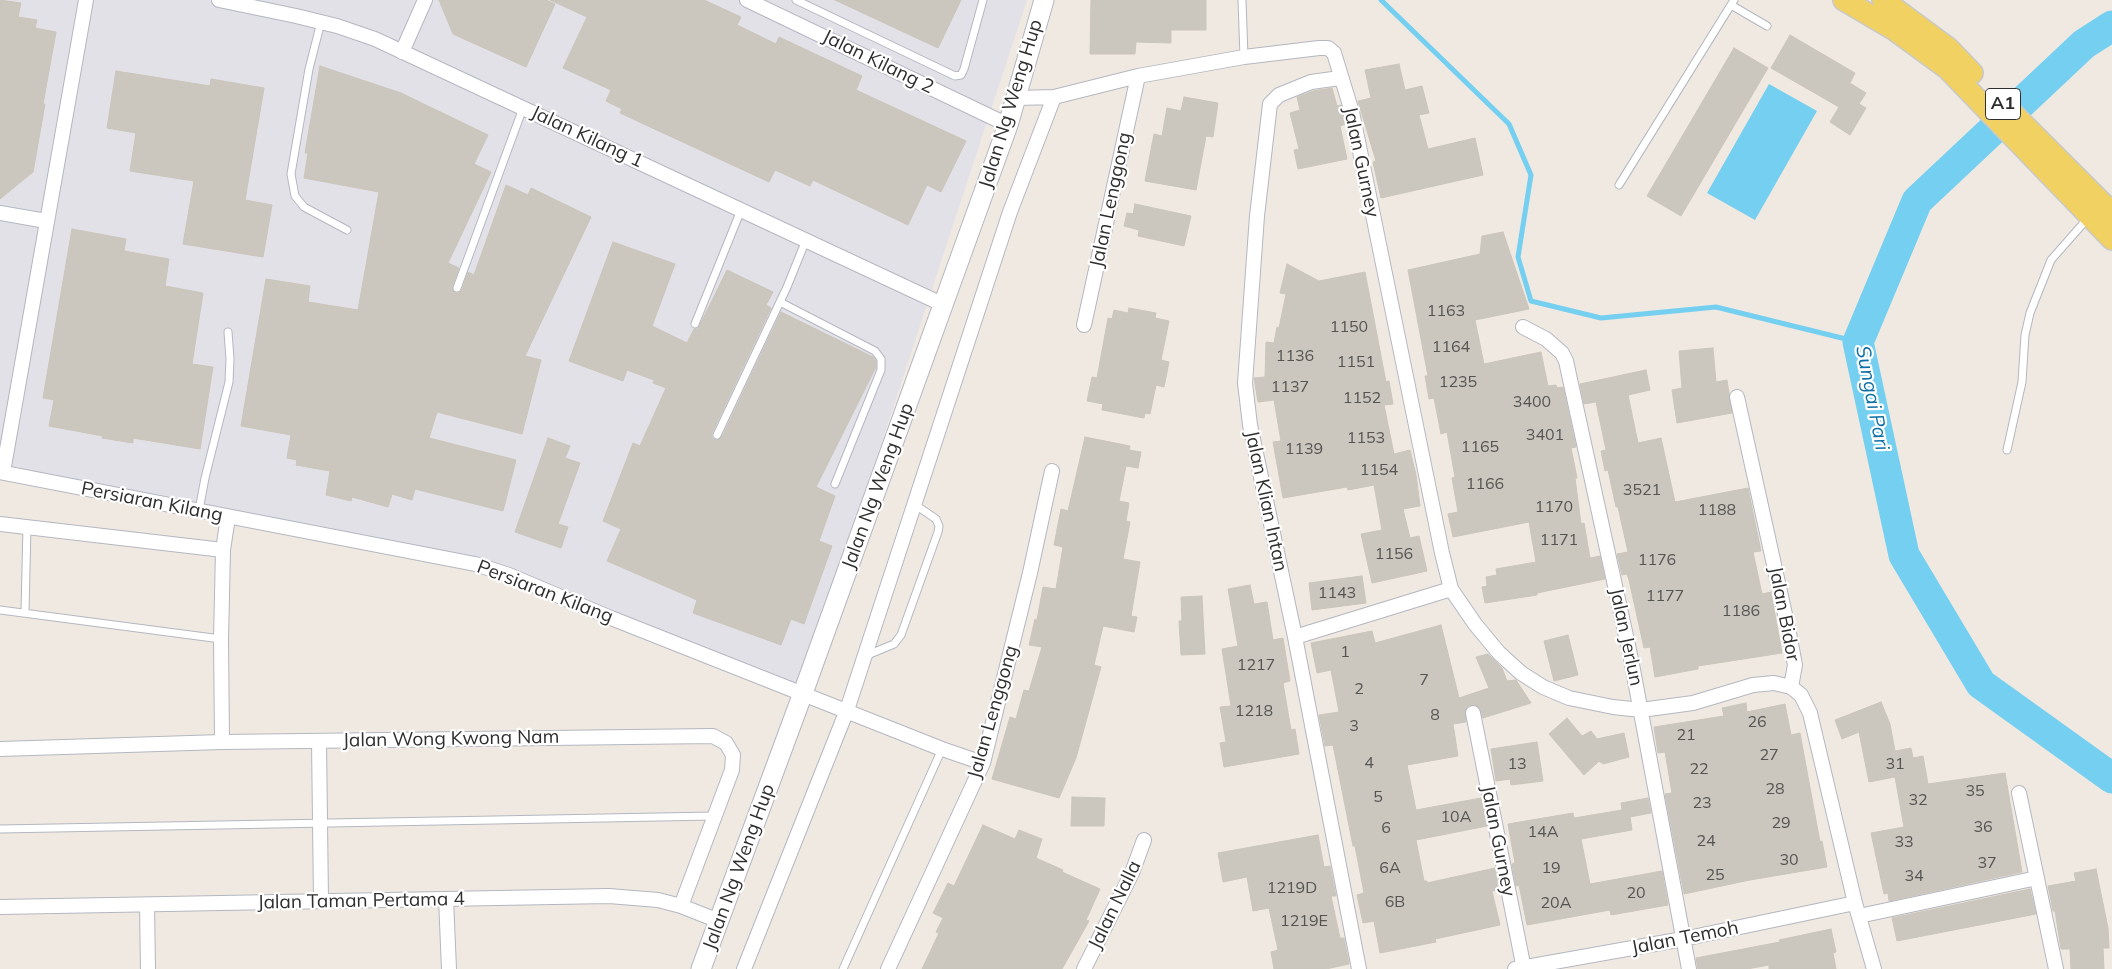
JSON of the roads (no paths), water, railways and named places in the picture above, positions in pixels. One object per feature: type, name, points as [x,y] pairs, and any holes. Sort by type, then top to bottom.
[{"type":"main road","name":"Jalan Ng Weng Hup","points":[[701,969],[803,693],[1008,125],[1044,0]]},
{"type":"main road","name":"A1","points":[[1844,0],[1948,58]]},
{"type":"main road","name":"A1","points":[[1883,0],[1948,58],[2052,164],[2112,213]]},
{"type":"main road","name":"A1","points":[[2052,164],[2090,216],[2112,239]]},
{"type":"street","points":[[1,472],[86,0]]},
{"type":"street","name":"Jalan Kilang 1","points":[[219,0],[321,22],[375,40],[523,107],[944,305]]},
{"type":"street","points":[[402,52],[424,0]]},
{"type":"street","name":"Jalan Kilang 2","points":[[747,0],[1008,125]]},
{"type":"street","name":"Jalan Gurney","points":[[1017,98],[1054,97],[1138,76],[1244,57],[1328,48],[1334,53],[1340,78],[1352,112],[1451,589]]},
{"type":"street","name":"Jalan Lenggong","points":[[1084,325],[1138,76]]},
{"type":"street","name":"Jalan Klian Intan","points":[[1340,78],[1310,82],[1279,95],[1270,104],[1257,216],[1246,358],[1247,402],[1250,425],[1295,636],[1359,969]]},
{"type":"street","points":[[744,969],[847,710],[1010,212],[1054,97]]},
{"type":"street","points":[[0,213],[46,221]]},
{"type":"street","name":"Jalan Jerlun","points":[[1523,327],[1546,339],[1562,354],[1566,362],[1641,710],[1689,969]]},
{"type":"street","name":"Jalan Bidor","points":[[1737,397],[1788,628],[1794,665],[1791,687],[1800,695],[1810,713],[1857,909],[1874,969]]},
{"type":"street","name":"Jalan Lenggong","points":[[888,969],[983,763],[1030,573],[1052,470]]},
{"type":"street","name":"Persiaran Kilang","points":[[1,472],[476,564],[509,575],[611,618],[942,749],[983,763]]},
{"type":"street","points":[[222,742],[221,639],[223,550],[228,516]]},
{"type":"street","points":[[0,524],[223,550]]},
{"type":"street","points":[[1295,636],[1451,589],[1475,624],[1499,653],[1521,673],[1569,698],[1641,710],[1693,703],[1753,685],[1774,683],[1791,687]]},
{"type":"street","name":"Jalan Gurney","points":[[1473,712],[1521,968]]},
{"type":"street","name":"Jalan Wong Kwong Nam","points":[[0,749],[222,742],[713,736],[726,743],[733,755],[732,770],[681,906]]},
{"type":"street","points":[[319,741],[321,901]]},
{"type":"street","points":[[2019,793],[2056,969]]},
{"type":"street","name":"Jalan Nalla","points":[[1084,969],[1132,873],[1144,840]]},
{"type":"street","name":"Jalan Temoh","points":[[1521,968],[2037,878]]},
{"type":"street","name":"Jalan Taman Pertama 4","points":[[0,907],[609,896],[638,897],[681,906],[719,921]]},
{"type":"street","points":[[446,899],[448,969]]},
{"type":"street","points":[[147,905],[148,969]]},
{"type":"lane","points":[[796,0],[956,76],[961,75],[964,69],[983,0]]},
{"type":"lane","points":[[1242,0],[1244,57]]},
{"type":"lane","points":[[1619,185],[1732,2],[1767,26]]},
{"type":"lane","points":[[321,22],[309,69],[291,174],[295,196],[304,207],[347,230]]},
{"type":"lane","points":[[457,288],[523,107]]},
{"type":"lane","points":[[695,324],[741,210]]},
{"type":"lane","points":[[2007,450],[2022,382],[2025,335],[2030,313],[2052,260],[2090,216]]},
{"type":"lane","points":[[717,435],[780,302],[806,240]]},
{"type":"lane","points":[[780,302],[875,351],[881,359],[881,370],[835,484]]},
{"type":"lane","points":[[199,510],[229,382],[228,332]]},
{"type":"lane","points":[[865,656],[894,644],[901,635],[938,532],[936,519],[914,504]]},
{"type":"lane","points":[[25,612],[27,526]]},
{"type":"lane","points":[[0,610],[221,639]]},
{"type":"lane","points":[[843,969],[942,749]]},
{"type":"lane","points":[[0,829],[714,816]]},
{"type":"water","points":[[1769,84],[1817,111],[1755,220],[1707,193]]},
{"type":"waterway","points":[[1381,0],[1509,124],[1531,175],[1518,257],[1531,301],[1601,318],[1716,307],[1858,342]]},
{"type":"waterway","name":"Sungai Pari","points":[[2112,26],[2084,44],[1917,201],[1858,342],[1904,555],[1981,684],[2112,778]]}]
